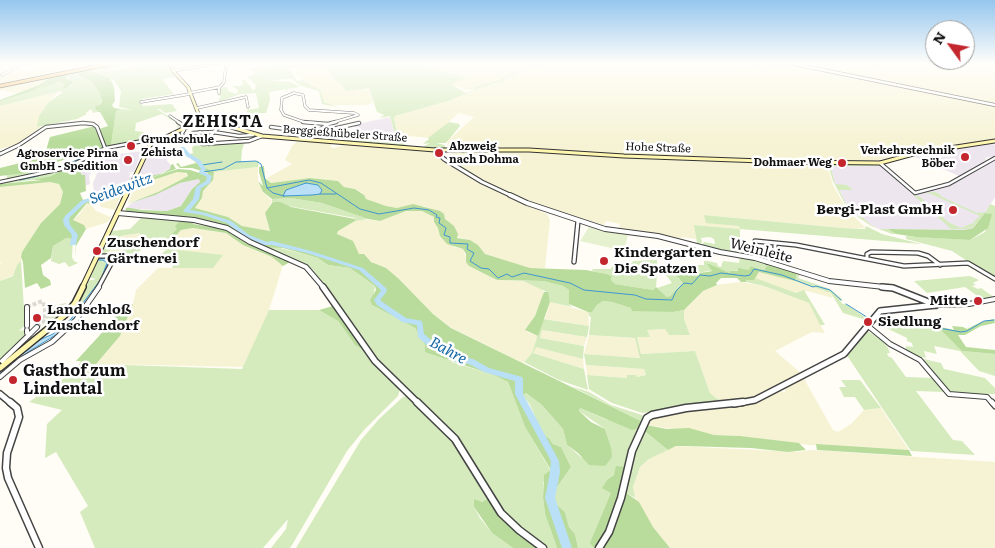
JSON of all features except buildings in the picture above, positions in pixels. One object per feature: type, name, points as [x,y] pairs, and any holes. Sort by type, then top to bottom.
[{"type":"main road","points":[[188,90],[200,118],[195,124]]},
{"type":"main road","name":"Berggießhübeler Straße","points":[[155,141],[195,124],[221,124],[253,135],[436,150]]},
{"type":"main road","points":[[0,368],[70,309],[150,146],[155,141]]},
{"type":"main road","name":"Hohe Straße","points":[[436,150],[529,150],[624,156],[790,162],[880,162],[917,153],[995,141]]},
{"type":"street","points":[[142,102],[211,90]]},
{"type":"street","points":[[919,90],[995,105]]},
{"type":"street","points":[[308,139],[328,124],[358,114],[312,110],[305,107],[301,94],[290,94],[282,98],[282,113],[286,116],[304,122],[328,124]]},
{"type":"street","points":[[197,108],[246,98],[248,107]]},
{"type":"street","points":[[170,116],[184,130],[182,133],[183,139],[188,141]]},
{"type":"street","points":[[0,154],[19,145],[46,127],[78,123],[98,127],[103,147],[106,148]]},
{"type":"street","points":[[271,126],[292,131],[314,133],[359,123]]},
{"type":"street","points":[[209,144],[209,138],[217,129]]},
{"type":"street","points":[[200,132],[197,142],[209,144],[249,141],[262,136]]},
{"type":"street","points":[[193,133],[213,132],[239,136],[253,135]]},
{"type":"street","points":[[0,182],[66,168],[106,148],[148,140],[155,141]]},
{"type":"street","name":"Weinleite","points":[[436,150],[444,159],[477,179],[528,203],[578,221],[618,231],[658,236],[767,262],[829,281],[894,288],[936,304]]},
{"type":"street","points":[[880,162],[915,193],[949,184],[995,158]]},
{"type":"street","points":[[118,213],[218,224],[250,242],[306,267],[315,276],[375,361],[455,439],[501,513],[519,530],[543,548]]},
{"type":"street","points":[[574,262],[578,221]]},
{"type":"street","points":[[755,242],[796,245],[904,266],[968,263],[995,279]]},
{"type":"street","points":[[767,262],[775,253],[775,244]]},
{"type":"street","points":[[866,259],[867,254],[871,252],[918,253],[928,256],[940,265]]},
{"type":"street","points":[[0,377],[20,360],[52,342],[76,320],[104,280],[112,262],[112,258],[109,256],[96,258]]},
{"type":"street","points":[[599,548],[608,532],[621,498],[632,451],[647,418],[652,415],[686,408],[749,402],[844,354],[882,310],[919,308],[936,304],[968,304],[995,299]]},
{"type":"street","points":[[27,306],[28,330]]},
{"type":"street","points":[[868,326],[890,344],[920,360],[949,394],[985,397],[995,406]]},
{"type":"street","points":[[6,364],[2,361],[28,330],[37,327]]},
{"type":"street","points":[[0,394],[14,404],[19,412],[7,453],[6,468],[8,479],[39,548]]},
{"type":"shaded area","points":[[0,90],[28,90],[12,93]]},
{"type":"shaded area","points":[[320,90],[369,90],[373,103],[365,105],[329,105],[323,100]]},
{"type":"shaded area","points":[[475,90],[919,90],[995,106],[995,139],[921,150],[874,161],[787,161],[625,155],[518,148],[448,147],[447,144],[450,139],[474,117],[459,113],[430,138],[399,135],[397,133],[395,116],[448,101]]},
{"type":"shaded area","points":[[923,90],[995,90],[995,104],[939,92]]},
{"type":"shaded area","points":[[60,91],[52,98],[38,120],[38,127],[42,127],[15,145],[0,149],[0,106]]},
{"type":"shaded area","points":[[390,117],[395,135],[390,135],[390,139],[364,139],[353,125]]},
{"type":"shaded area","points":[[300,139],[332,144],[330,147],[334,148],[344,145],[433,152],[475,181],[547,214],[550,220],[545,268],[529,268],[485,254],[478,245],[470,240],[457,237],[444,219],[432,209],[424,206],[398,208],[385,206],[366,199],[356,189],[344,187],[338,181],[310,178],[271,183],[267,178],[292,164],[285,160],[292,146]]},
{"type":"shaded area","points":[[995,145],[995,156],[985,158],[986,160],[959,176],[913,156]]},
{"type":"shaded area","points":[[142,151],[134,172],[126,173],[131,173],[129,177],[132,177],[130,183],[98,194],[94,191],[93,183],[104,156]]},
{"type":"shaded area","points":[[456,151],[530,151],[639,159],[822,165],[828,168],[833,185],[847,210],[866,228],[842,228],[705,215],[707,221],[739,226],[740,229],[695,225],[696,239],[673,238],[619,228],[620,224],[606,221],[604,225],[543,208],[506,192],[446,159],[447,156]]},
{"type":"shaded area","points":[[168,154],[167,161],[173,167],[154,176],[137,179],[141,176],[139,175],[147,157]]},
{"type":"shaded area","points":[[995,159],[995,197],[973,228],[964,230],[879,229],[855,215],[846,204],[839,190],[853,190],[847,185],[835,185],[831,168],[832,166],[881,166],[914,195],[948,187]]},
{"type":"shaded area","points":[[95,161],[92,173],[89,175],[90,184],[85,186],[85,175],[81,175],[82,164],[79,165],[80,162]]},
{"type":"shaded area","points":[[258,167],[258,182],[263,192],[272,201],[265,214],[270,231],[242,226],[228,217],[195,208],[202,198],[203,191],[213,180],[214,172]]},
{"type":"shaded area","points":[[177,172],[189,174],[158,192],[128,203],[136,185]]},
{"type":"shaded area","points":[[199,179],[201,182],[192,189],[181,206],[167,211],[126,208],[132,203],[180,183]]},
{"type":"shaded area","points":[[50,182],[59,184],[63,192],[60,204],[41,223],[22,252],[21,261],[17,265],[15,274],[0,281],[0,264],[3,262],[0,263],[0,187]]},
{"type":"shaded area","points":[[124,187],[115,210],[101,207],[98,199]]},
{"type":"shaded area","points":[[87,203],[90,203],[96,211],[111,217],[108,222],[86,229],[84,225],[74,222],[73,220]]},
{"type":"shaded area","points":[[415,210],[434,217],[434,222],[454,247],[463,249],[469,266],[497,280],[523,281],[541,288],[544,292],[542,301],[527,332],[538,336],[532,353],[523,363],[452,328],[433,314],[399,279],[359,254],[337,233],[358,219],[380,221],[406,211]]},
{"type":"shaded area","points":[[193,228],[226,233],[243,245],[272,257],[283,265],[269,310],[245,367],[96,364],[120,336],[133,304],[136,290],[158,268],[212,268],[222,256],[166,248],[181,230]]},
{"type":"shaded area","points":[[140,233],[140,247],[128,248],[111,256],[101,255],[114,249],[120,236]]},
{"type":"shaded area","points":[[759,272],[823,289],[831,293],[833,298],[807,291],[796,293],[771,285],[755,278]]},
{"type":"shaded area","points":[[741,282],[764,286],[809,303],[825,333],[812,332],[775,351],[802,374],[749,401],[726,403],[710,393],[695,351],[641,354],[637,337],[650,337],[646,330],[666,329],[669,335],[690,335],[684,319],[684,310],[703,291],[717,285]]},
{"type":"shaded area","points":[[550,302],[588,312],[589,326],[545,319]]},
{"type":"shaded area","points":[[542,330],[587,337],[584,346],[540,338]]},
{"type":"shaded area","points":[[589,335],[635,338],[641,358],[584,354]]},
{"type":"shaded area","points":[[536,346],[583,359],[584,369],[533,353]]},
{"type":"shaded area","points":[[586,365],[644,369],[646,375],[637,377],[627,375],[628,378],[587,375]]},
{"type":"shaded area","points":[[803,377],[833,430],[838,432],[851,424],[864,410],[881,408],[909,450],[809,445],[740,436],[714,435],[646,425],[654,416],[742,404],[779,390],[785,393],[785,387]]},
{"type":"shaded area","points":[[676,446],[798,452],[812,450],[995,462],[995,548],[670,548],[653,527],[635,498],[633,487],[640,467],[649,459]]},
{"type":"green space","points":[[27,90],[36,90],[0,101]]},
{"type":"green space","points":[[36,90],[98,90],[102,98],[100,105],[95,106],[99,111],[93,113],[91,109],[85,114],[87,114],[77,119],[37,127],[39,116],[49,102],[63,92],[60,91],[0,106],[0,101]]},
{"type":"green space","points":[[98,90],[114,90],[115,101],[112,105],[114,108],[121,109],[116,111],[111,145],[104,146],[99,129],[108,126],[100,112],[97,112],[99,110],[96,110],[95,106],[100,105],[102,101]]},
{"type":"green space","points":[[120,90],[170,90],[174,94],[142,99],[141,102],[143,106],[172,104],[177,111],[165,113],[157,109],[180,124],[179,127],[177,128],[178,124],[162,114],[136,123],[135,131],[144,132],[143,139],[106,147],[104,146],[111,145],[116,111],[121,109],[133,110],[119,107]]},
{"type":"green space","points":[[219,90],[228,90],[237,94],[237,90],[284,90],[269,92],[270,100],[266,113],[260,113],[259,116],[258,113],[247,114],[247,110],[259,108],[256,93],[240,94],[219,102],[219,98],[222,97],[219,96]]},
{"type":"green space","points":[[314,90],[320,90],[324,102],[337,107],[322,104],[319,91]]},
{"type":"green space","points":[[370,90],[460,90],[466,93],[475,90],[448,101],[395,116],[397,133],[410,136],[402,142],[406,143],[405,145],[422,147],[314,139],[384,141],[391,139],[389,135],[395,134],[390,116],[380,118],[384,115],[377,112]]},
{"type":"green space","points":[[449,122],[459,124],[460,126],[446,143],[437,143],[444,145],[446,148],[423,147],[430,143],[423,144],[428,138]]},
{"type":"green space","points":[[95,126],[103,149],[84,157],[77,155],[27,173],[0,176],[0,168],[44,157],[50,137]]},
{"type":"green space","points":[[245,141],[241,162],[259,161],[258,167],[214,172],[196,163],[187,155],[193,153],[192,148],[196,143]]},
{"type":"green space","points":[[81,159],[51,176],[0,184],[0,182],[16,181],[7,179],[7,175],[31,172],[33,175]]},
{"type":"green space","points":[[178,163],[181,167],[196,163],[214,172],[213,180],[203,191],[202,198],[195,208],[228,217],[242,226],[270,231],[265,213],[272,203],[275,202],[291,207],[355,219],[355,221],[338,231],[337,234],[353,241],[359,254],[364,254],[371,262],[386,268],[433,314],[451,328],[643,422],[640,428],[632,430],[580,408],[579,411],[591,422],[605,429],[611,447],[612,457],[605,466],[589,465],[567,445],[563,429],[542,405],[526,393],[523,395],[543,435],[549,438],[553,444],[561,447],[571,467],[553,493],[557,505],[565,512],[569,527],[575,534],[578,548],[557,548],[545,514],[543,497],[544,475],[551,470],[525,427],[508,382],[496,376],[425,352],[425,345],[415,328],[372,305],[370,300],[376,290],[375,286],[350,268],[328,265],[318,258],[283,248],[265,247],[229,227],[211,221],[125,212],[126,208],[167,211],[181,206],[192,189],[200,182],[199,179],[180,183],[155,195],[127,204],[158,192],[188,176],[187,173],[177,172],[133,184],[135,180],[163,173],[170,169],[173,164],[176,169],[138,182],[178,169],[190,170],[206,175],[208,173],[192,168],[180,168],[176,164]]},
{"type":"green space","points":[[832,163],[881,165],[909,191],[881,166],[832,166],[835,184],[847,185],[853,190],[839,190],[846,204],[855,215],[848,210],[833,181],[829,168]]},
{"type":"green space","points":[[74,164],[83,164],[81,175],[85,175],[86,191],[80,193],[83,200],[91,198],[93,205],[87,203],[73,220],[84,225],[86,229],[76,246],[75,257],[76,237],[72,241],[70,238],[66,238],[53,246],[51,258],[41,265],[43,275],[50,280],[51,285],[41,289],[37,283],[25,288],[22,252],[41,223],[60,204],[63,192],[59,184],[50,182],[0,187],[0,184],[43,180],[32,180],[51,176]]},
{"type":"green space","points":[[264,166],[265,178],[271,183],[310,178],[338,181],[344,187],[355,189],[364,195],[366,199],[386,206],[397,208],[413,204],[440,211],[444,214],[445,219],[454,226],[458,234],[457,238],[470,240],[478,245],[485,254],[530,268],[586,270],[606,274],[612,276],[611,280],[615,284],[653,290],[656,287],[667,297],[683,283],[675,274],[684,271],[695,277],[690,271],[691,268],[697,269],[695,271],[697,273],[712,271],[707,264],[730,273],[730,271],[738,271],[738,268],[749,270],[750,266],[764,270],[769,263],[796,274],[796,278],[795,281],[759,272],[754,280],[746,280],[746,282],[741,282],[737,278],[721,278],[716,283],[717,285],[703,291],[684,310],[673,312],[632,311],[631,308],[603,301],[592,312],[588,312],[569,304],[569,290],[563,286],[543,281],[497,280],[469,266],[463,249],[447,244],[440,236],[434,222],[434,217],[422,211],[406,211],[380,221],[368,219],[322,203],[291,198],[272,199],[263,192],[258,181],[263,186],[259,167]],"holes":[[[306,183],[318,185],[322,190],[320,194],[283,196],[286,190]]]},
{"type":"green space","points":[[935,192],[977,213],[986,212],[990,204],[995,206],[995,279],[952,251],[906,239],[906,236],[970,240],[985,232],[991,214],[985,213],[973,227],[951,229],[912,194],[920,197],[948,222],[961,228],[975,222],[980,216],[931,194],[922,193]]},
{"type":"green space","points":[[291,198],[322,203],[368,219],[355,221],[355,218],[272,203],[272,199]]},
{"type":"green space","points":[[985,213],[992,214],[988,228],[970,240],[916,237],[896,234],[888,229],[964,230],[973,228]]},
{"type":"green space","points":[[704,215],[842,228],[865,229],[866,226],[882,234],[921,244],[740,229],[739,226],[706,223]]},
{"type":"green space","points":[[855,215],[879,229],[889,229],[896,234],[892,234],[871,226]]},
{"type":"green space","points":[[142,217],[182,219],[179,222],[178,229],[158,249],[146,246],[137,253],[113,261],[111,256],[128,248],[140,247],[140,233],[120,236],[114,249],[102,254],[111,231],[130,229]]},
{"type":"green space","points":[[182,219],[194,222],[193,224],[225,229],[290,262],[283,266],[272,257],[243,245],[226,233],[193,228],[181,230],[167,246],[169,250],[158,249],[177,229],[175,226]]},
{"type":"green space","points":[[694,225],[740,229],[740,254],[701,246],[704,242],[715,244],[714,239],[710,237],[701,238],[702,242],[699,245],[692,243],[697,243]]},
{"type":"green space","points":[[589,227],[628,235],[624,251],[580,241]]},
{"type":"green space","points":[[65,238],[73,240],[72,257],[78,263],[69,267],[65,262],[59,264],[51,261],[53,246]]},
{"type":"green space","points":[[273,246],[318,258],[328,265],[350,268],[375,286],[372,305],[415,328],[425,345],[452,362],[496,376],[508,382],[525,427],[551,471],[543,482],[543,497],[545,514],[557,548],[547,548],[521,529],[503,512],[465,451],[408,388],[381,365],[313,270],[265,247]]},
{"type":"green space","points":[[170,249],[223,255],[213,268],[172,268],[174,264],[151,261]]},
{"type":"green space","points":[[740,256],[769,263],[764,270],[750,266],[749,270],[730,271],[730,273],[720,269],[697,273],[696,268],[691,268],[690,271],[696,277],[677,278],[683,281],[683,283],[670,296],[667,297],[657,288],[672,283],[662,270],[676,272],[694,265],[704,265],[704,261],[717,263],[721,267],[723,261],[739,263]]},
{"type":"green space","points":[[97,260],[103,260],[107,263],[101,279],[76,313],[70,312],[87,281],[96,279],[89,277]]},
{"type":"green space","points":[[657,260],[656,287],[653,290],[615,284],[611,280],[612,276],[592,271],[593,269],[611,269],[614,263],[613,274],[616,264]]},
{"type":"green space","points":[[21,261],[25,325],[19,331],[25,330],[25,337],[0,362],[0,281],[13,276],[17,265]]},
{"type":"green space","points":[[786,269],[800,274],[798,278],[830,289],[843,300],[840,301],[843,304],[871,318],[867,320],[869,321],[843,313],[831,293],[795,281],[796,278]]},
{"type":"green space","points":[[970,276],[979,280],[973,283],[976,285],[972,286],[978,289],[981,288],[995,298],[983,300],[965,287],[927,293],[914,281]]},
{"type":"green space","points":[[755,278],[796,293],[804,290],[825,325],[820,325],[809,303],[764,286],[746,282],[746,280]]},
{"type":"green space","points":[[523,281],[543,281],[563,286],[569,290],[569,304],[572,307],[550,302],[547,292]]},
{"type":"green space","points":[[544,292],[548,292],[550,302],[538,336],[525,330],[535,316]]},
{"type":"green space","points":[[603,301],[631,308],[673,312],[684,310],[684,319],[690,335],[669,335],[665,329],[647,330],[650,337],[637,337],[641,354],[695,351],[710,393],[726,403],[642,413],[612,403],[589,389],[587,375],[627,378],[627,375],[636,375],[637,377],[646,375],[644,369],[586,365],[584,354],[640,358],[635,338],[589,335],[591,317],[588,312],[592,312]]},
{"type":"green space","points":[[66,303],[63,314],[41,329],[51,320],[45,322],[46,307]]},
{"type":"green space","points":[[133,304],[120,336],[96,364],[79,365],[81,361],[76,361],[123,307]]},
{"type":"green space","points":[[333,306],[363,347],[360,348],[355,345],[338,321],[319,310]]},
{"type":"green space","points":[[269,310],[319,310],[330,316],[338,321],[355,345],[363,347],[375,364],[375,367],[400,389],[398,396],[364,430],[347,451],[290,548],[271,548],[286,529],[288,519],[263,548],[95,548],[80,512],[88,506],[56,452],[45,458],[47,424],[62,410],[29,402],[73,372],[96,364],[242,369]]},
{"type":"green space","points":[[543,319],[589,326],[587,337],[542,330],[540,338],[584,346],[583,359],[536,347],[533,353],[584,369],[588,390],[559,380],[524,362],[532,353]]},
{"type":"green space","points":[[877,319],[936,325],[963,351],[995,354],[995,376],[979,371],[960,351],[934,346],[937,354],[924,351],[926,358],[914,355],[906,351],[906,346],[913,347],[912,343],[907,341],[907,338],[874,322]]},
{"type":"green space","points":[[994,319],[995,323],[981,326],[965,335],[958,335],[966,347],[995,350],[995,354],[962,351],[937,326],[954,330],[952,326],[967,329],[981,322]]},
{"type":"green space","points":[[866,330],[886,343],[890,353],[887,353],[888,356],[892,358],[906,377],[934,378],[945,392],[916,391],[953,440],[962,441],[975,455],[911,451],[846,354]]},
{"type":"green space","points":[[924,359],[941,363],[944,369],[985,378],[995,388],[995,394],[987,394],[988,396],[955,394],[947,391],[923,362]]},
{"type":"green space","points":[[841,380],[860,380],[881,408],[864,410],[855,397],[844,397],[839,387],[846,387]]},
{"type":"green space","points":[[571,386],[589,392],[611,405],[642,415],[644,418],[643,422]]},
{"type":"green space","points":[[526,393],[542,405],[563,429],[567,445],[582,458],[611,447],[605,429],[579,411],[580,408],[605,419],[640,428],[668,450],[649,459],[640,467],[633,487],[635,498],[625,492],[614,475],[608,479],[612,492],[607,508],[591,542],[594,548],[578,548],[575,534],[569,527],[565,512],[557,505],[553,493],[571,467],[561,447],[553,444],[549,438],[543,435],[530,405],[523,395]]},
{"type":"green space","points":[[407,396],[453,440],[488,498],[474,507],[480,518],[492,533],[513,548],[296,548],[361,440],[379,419],[403,397]]},
{"type":"green space","points":[[646,425],[667,429],[689,428],[714,435],[799,443],[806,450],[788,452],[751,448],[676,446],[668,450],[643,430]]},
{"type":"green space","points":[[816,444],[909,450],[912,456],[817,450]]},
{"type":"green space","points":[[616,466],[626,467],[620,497],[607,529],[597,548],[594,548],[590,543],[611,493],[602,488],[608,479],[614,475]]},
{"type":"green space","points":[[625,492],[639,502],[653,527],[670,548],[602,548]]},
{"type":"green space","points":[[488,498],[518,532],[537,548],[513,548],[492,533],[474,507],[474,499],[482,502]]},
{"type":"water","points":[[306,183],[318,185],[322,190],[320,194],[283,196],[286,190]]},
{"type":"water","points":[[105,258],[109,260],[102,280],[71,323],[59,333],[28,352],[0,375],[0,372],[37,341],[53,334],[71,319],[101,279],[107,263],[103,260],[97,260]]},
{"type":"waterway","points":[[148,139],[159,137]]},
{"type":"waterway","points":[[114,145],[122,144]]},
{"type":"waterway","points":[[81,158],[102,148]]},
{"type":"waterway","name":"Bahre","points":[[177,149],[182,148],[188,155],[198,161],[204,169],[201,172],[210,176],[208,182],[199,187],[196,199],[186,211],[204,214],[229,222],[247,236],[266,244],[272,243],[309,252],[361,269],[383,288],[384,291],[377,300],[379,303],[404,320],[420,323],[421,335],[433,346],[459,360],[470,361],[487,370],[519,379],[519,394],[555,461],[550,498],[567,548]]},
{"type":"waterway","points":[[57,169],[79,159]]},
{"type":"waterway","points":[[203,172],[223,169],[236,162],[256,161],[261,164],[267,188]]},
{"type":"waterway","points":[[202,165],[222,162]]},
{"type":"waterway","points":[[20,180],[38,176]]},
{"type":"waterway","points":[[267,188],[309,180],[321,183],[360,209],[379,214],[414,208],[429,210],[437,215],[436,217],[440,218],[439,223],[446,228],[444,235],[450,237],[450,243],[468,244],[467,249],[474,253],[470,261],[481,268],[489,269],[498,278],[507,274],[512,277],[524,273],[570,283],[584,290],[635,295],[646,299],[672,300],[676,291],[684,283],[692,284],[700,275],[710,276],[721,273],[745,276],[750,275],[754,269],[782,275],[813,287],[816,286],[830,290],[841,300]]},
{"type":"waterway","points":[[267,188],[273,193],[284,196]]},
{"type":"waterway","points":[[320,194],[336,194]]},
{"type":"waterway","name":"Seidewitz","points":[[73,244],[75,235],[67,225],[66,220],[68,216],[83,202],[102,195]]},
{"type":"waterway","points":[[846,304],[870,319]]},
{"type":"waterway","points":[[877,320],[896,324],[923,325],[961,332],[967,331],[984,321],[994,320]]},
{"type":"tunnel","points":[[27,307],[42,301],[45,307],[45,320],[37,327]]},
{"type":"place","name":"Grundschule Zehista","points":[[131,146]]},
{"type":"place","name":"Abzweig nach Dohma","points":[[439,153]]},
{"type":"place","name":"Verkehrstechnik Böber","points":[[965,157]]},
{"type":"place","name":"Agroservice Pirna GmbH - Spedition","points":[[128,160]]},
{"type":"place","name":"Dohmaer Weg","points":[[842,163]]},
{"type":"place","name":"Bergi-Plast GmbH","points":[[953,210]]},
{"type":"place","name":"Zuschendorf Gärtnerei","points":[[97,251]]},
{"type":"place","name":"Kindergarten Die Spatzen","points":[[604,261]]},
{"type":"place","name":"Mitte","points":[[978,301]]},
{"type":"place","name":"Landschloß Zuschendorf","points":[[37,318]]},
{"type":"place","name":"Siedlung","points":[[868,322]]},
{"type":"place","name":"Gasthof zum Lindental","points":[[13,380]]},
{"type":"district","name":"ZEHISTA","points":[[223,122]]}]
